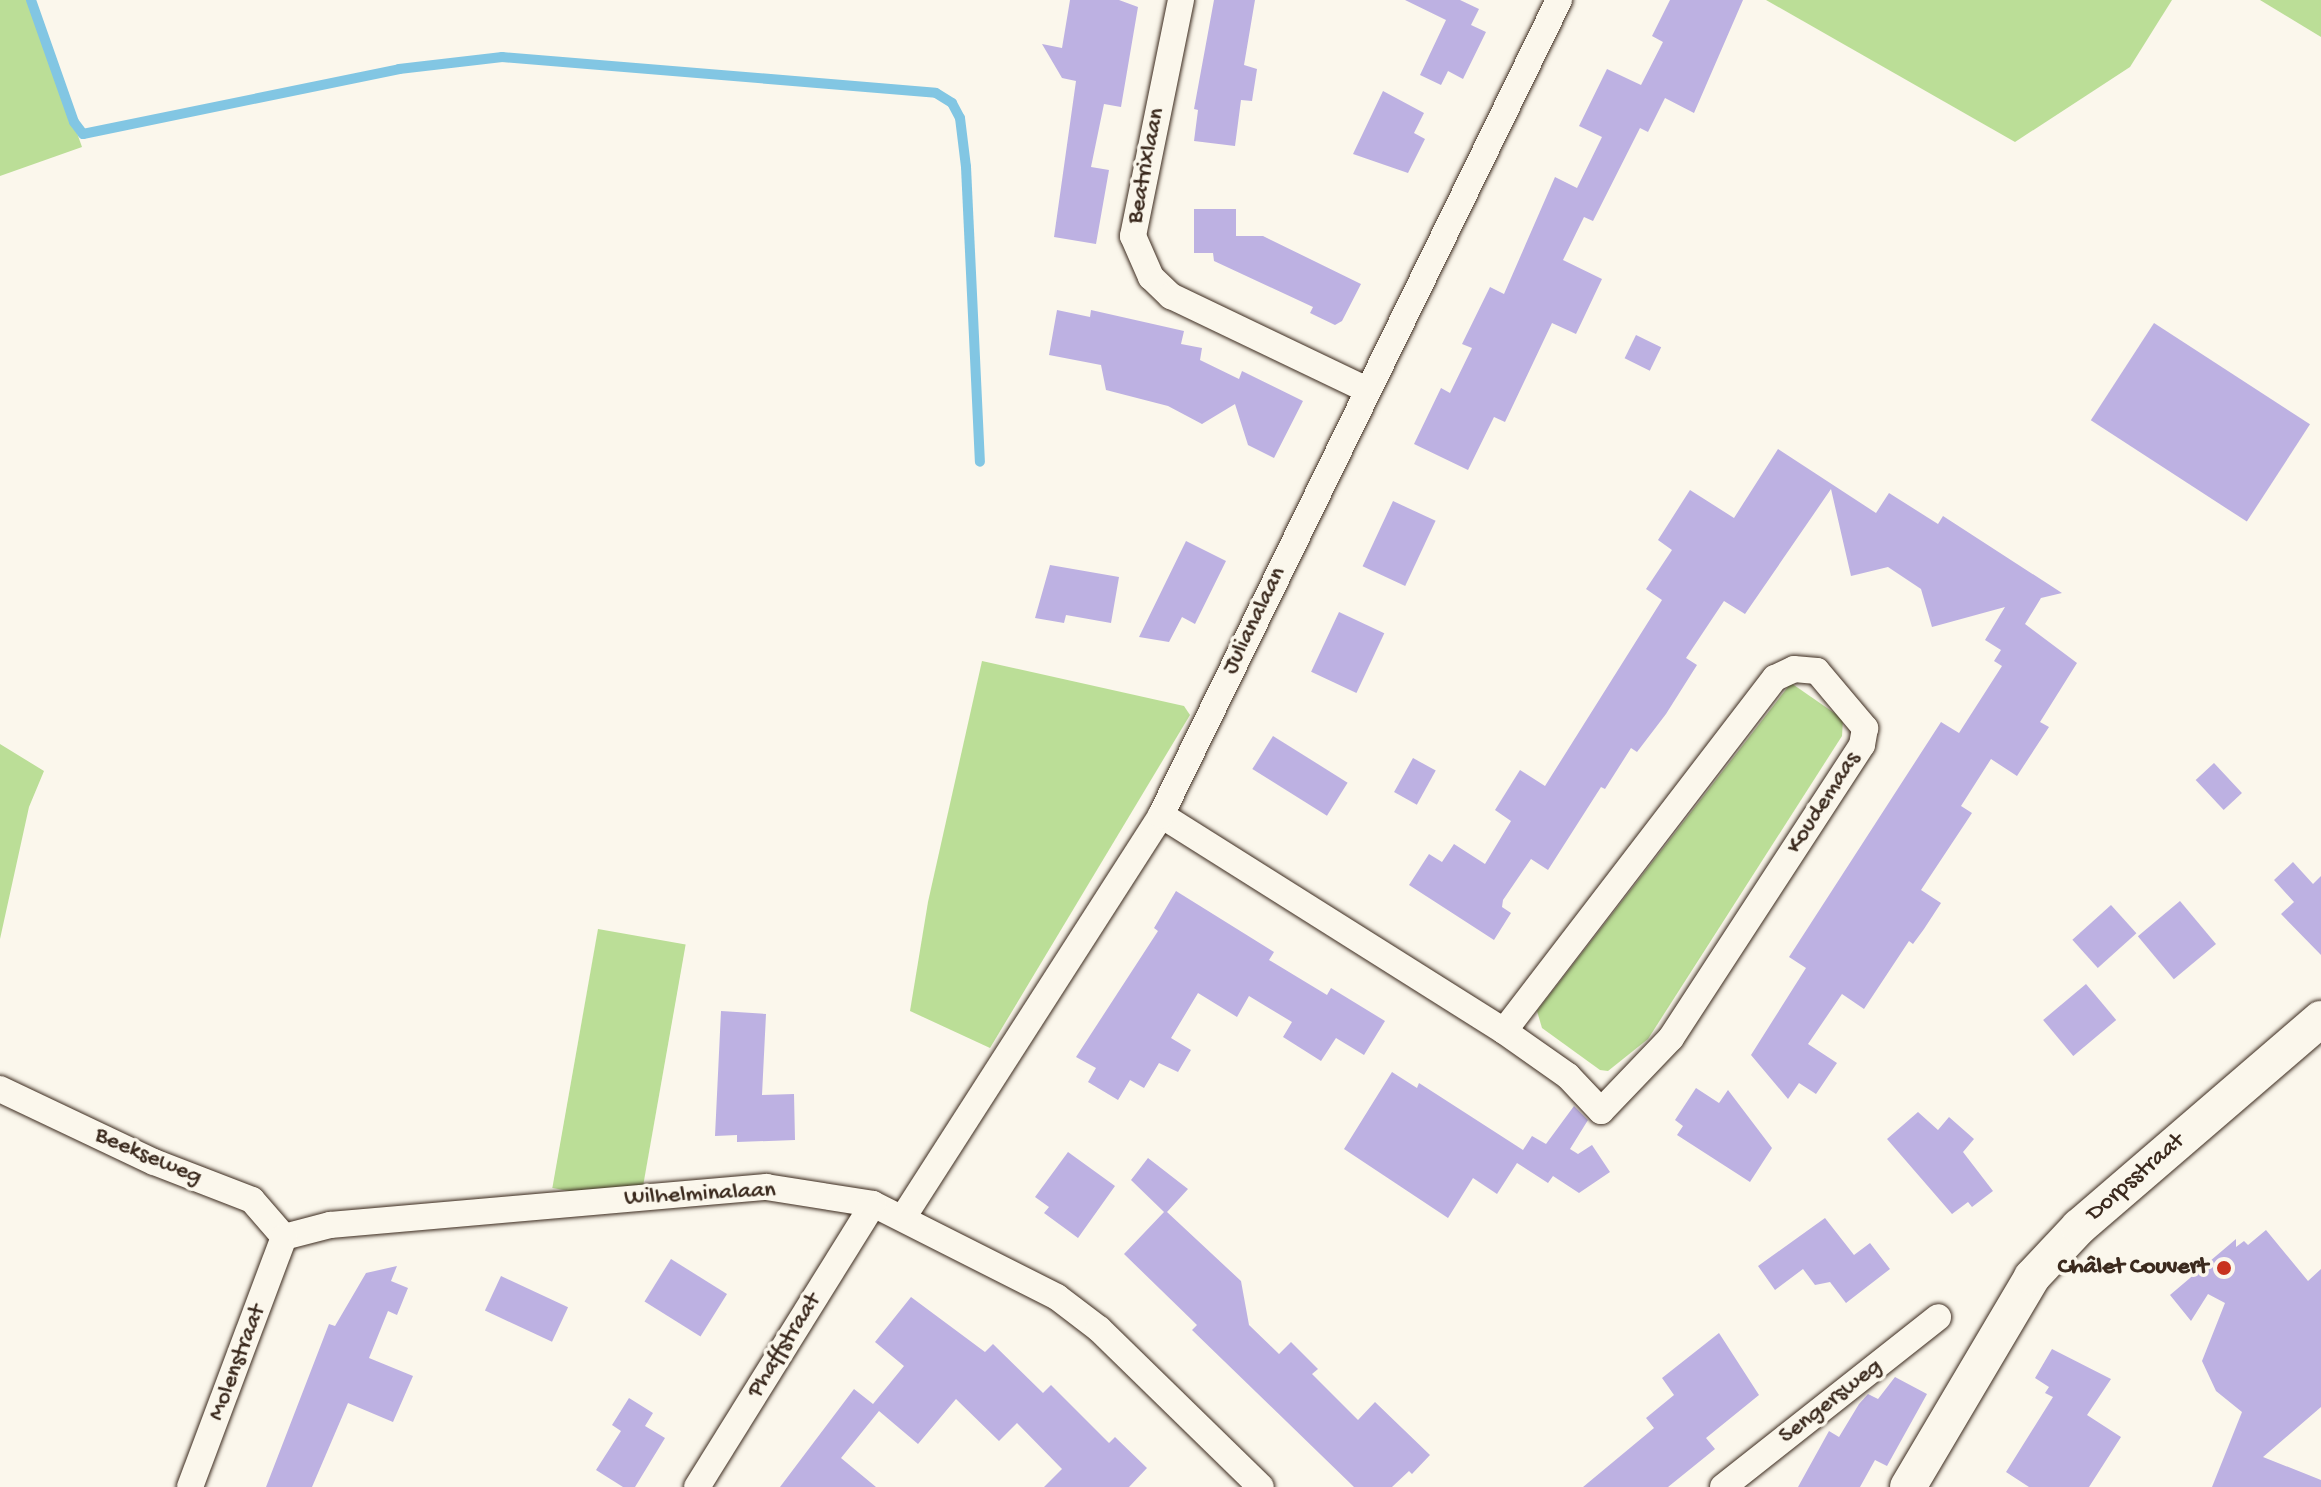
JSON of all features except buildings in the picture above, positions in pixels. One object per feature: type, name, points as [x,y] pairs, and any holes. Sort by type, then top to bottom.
[{"type":"street","name":"Beatrixlaan","points":[[1181,0],[1133,236],[1151,277],[1171,296],[1367,390]]},
{"type":"street","name":"Julianalaan","points":[[904,1216],[1161,815],[1559,0]]},
{"type":"street","name":"Koudemaas","points":[[1161,815],[1504,1031],[1568,1076],[1601,1111],[1671,1038],[1862,745],[1865,728],[1854,709],[1817,671],[1794,669],[1775,678],[1504,1031]]},
{"type":"street","name":"Dorpsstraat","points":[[1908,1487],[2032,1277],[2079,1227],[2321,1019]]},
{"type":"street","name":"Beekseweg","points":[[0,1089],[154,1162],[252,1200],[284,1237]]},
{"type":"street","name":"Wilhelminalaan","points":[[284,1237],[345,1224],[766,1187],[873,1204],[904,1216],[1068,1305],[1099,1329],[1261,1487]]},
{"type":"street","name":"Phaffstraat","points":[[703,1484],[873,1204]]},
{"type":"street","name":"Molenstraat","points":[[190,1487],[284,1237]]},
{"type":"street","name":"Sengersweg","points":[[1723,1487],[1938,1317]]},
{"type":"green space","points":[[0,0],[30,0],[82,147],[0,176]]},
{"type":"green space","points":[[1766,0],[2172,0],[2130,67],[2015,142]]},
{"type":"green space","points":[[2260,0],[2321,0],[2321,37]]},
{"type":"green space","points":[[982,661],[1184,706],[1190,715],[990,1048],[910,1011],[928,902]]},
{"type":"green space","points":[[1791,683],[1843,719],[1842,736],[1648,1039],[1608,1071],[1600,1070],[1542,1028],[1537,1011]]},
{"type":"green space","points":[[0,744],[44,771],[29,807],[0,939]]},
{"type":"green space","points":[[598,929],[686,944],[640,1203],[552,1188]]},
{"type":"waterway","points":[[31,0],[74,122],[83,134],[399,69],[502,57],[936,93],[952,103],[960,118],[966,167],[980,462]]},
{"type":"place","name":"Châlet Couvert","points":[[2224,1268]]}]
